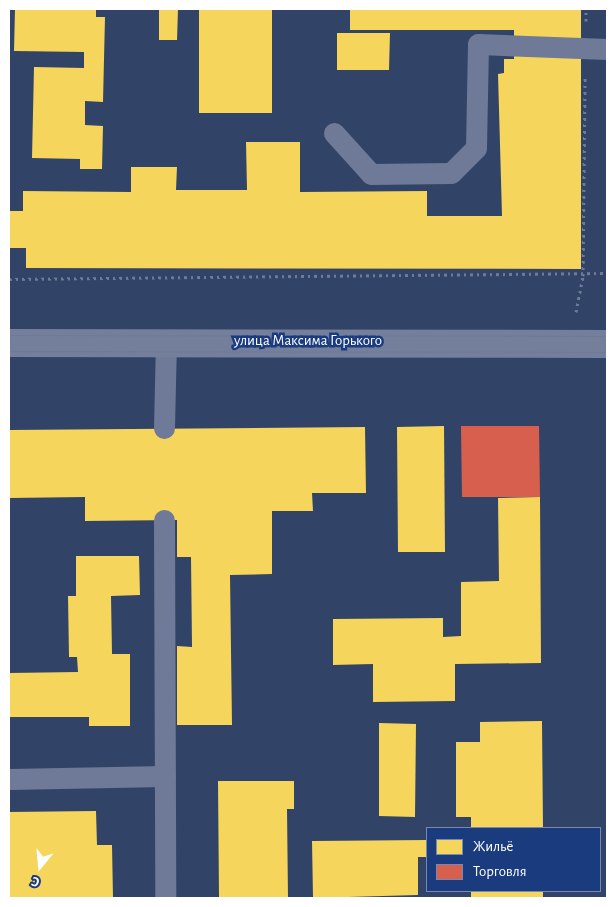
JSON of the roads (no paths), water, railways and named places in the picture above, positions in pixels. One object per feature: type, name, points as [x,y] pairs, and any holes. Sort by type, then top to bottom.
[{"type":"main road","name":"улица Максима Горького","points":[[9,343],[166,340],[571,342],[607,344]]},
{"type":"lane","points":[[334,133],[370,174],[451,173],[476,148],[478,44],[607,49]]},
{"type":"lane","points":[[164,428],[166,340]]},
{"type":"lane","points":[[164,520],[165,898]]},
{"type":"lane","points":[[9,778],[165,776]]},
{"type":"tram line","points":[[9,335],[607,336]]},
{"type":"tram line","points":[[9,351],[607,352]]}]
